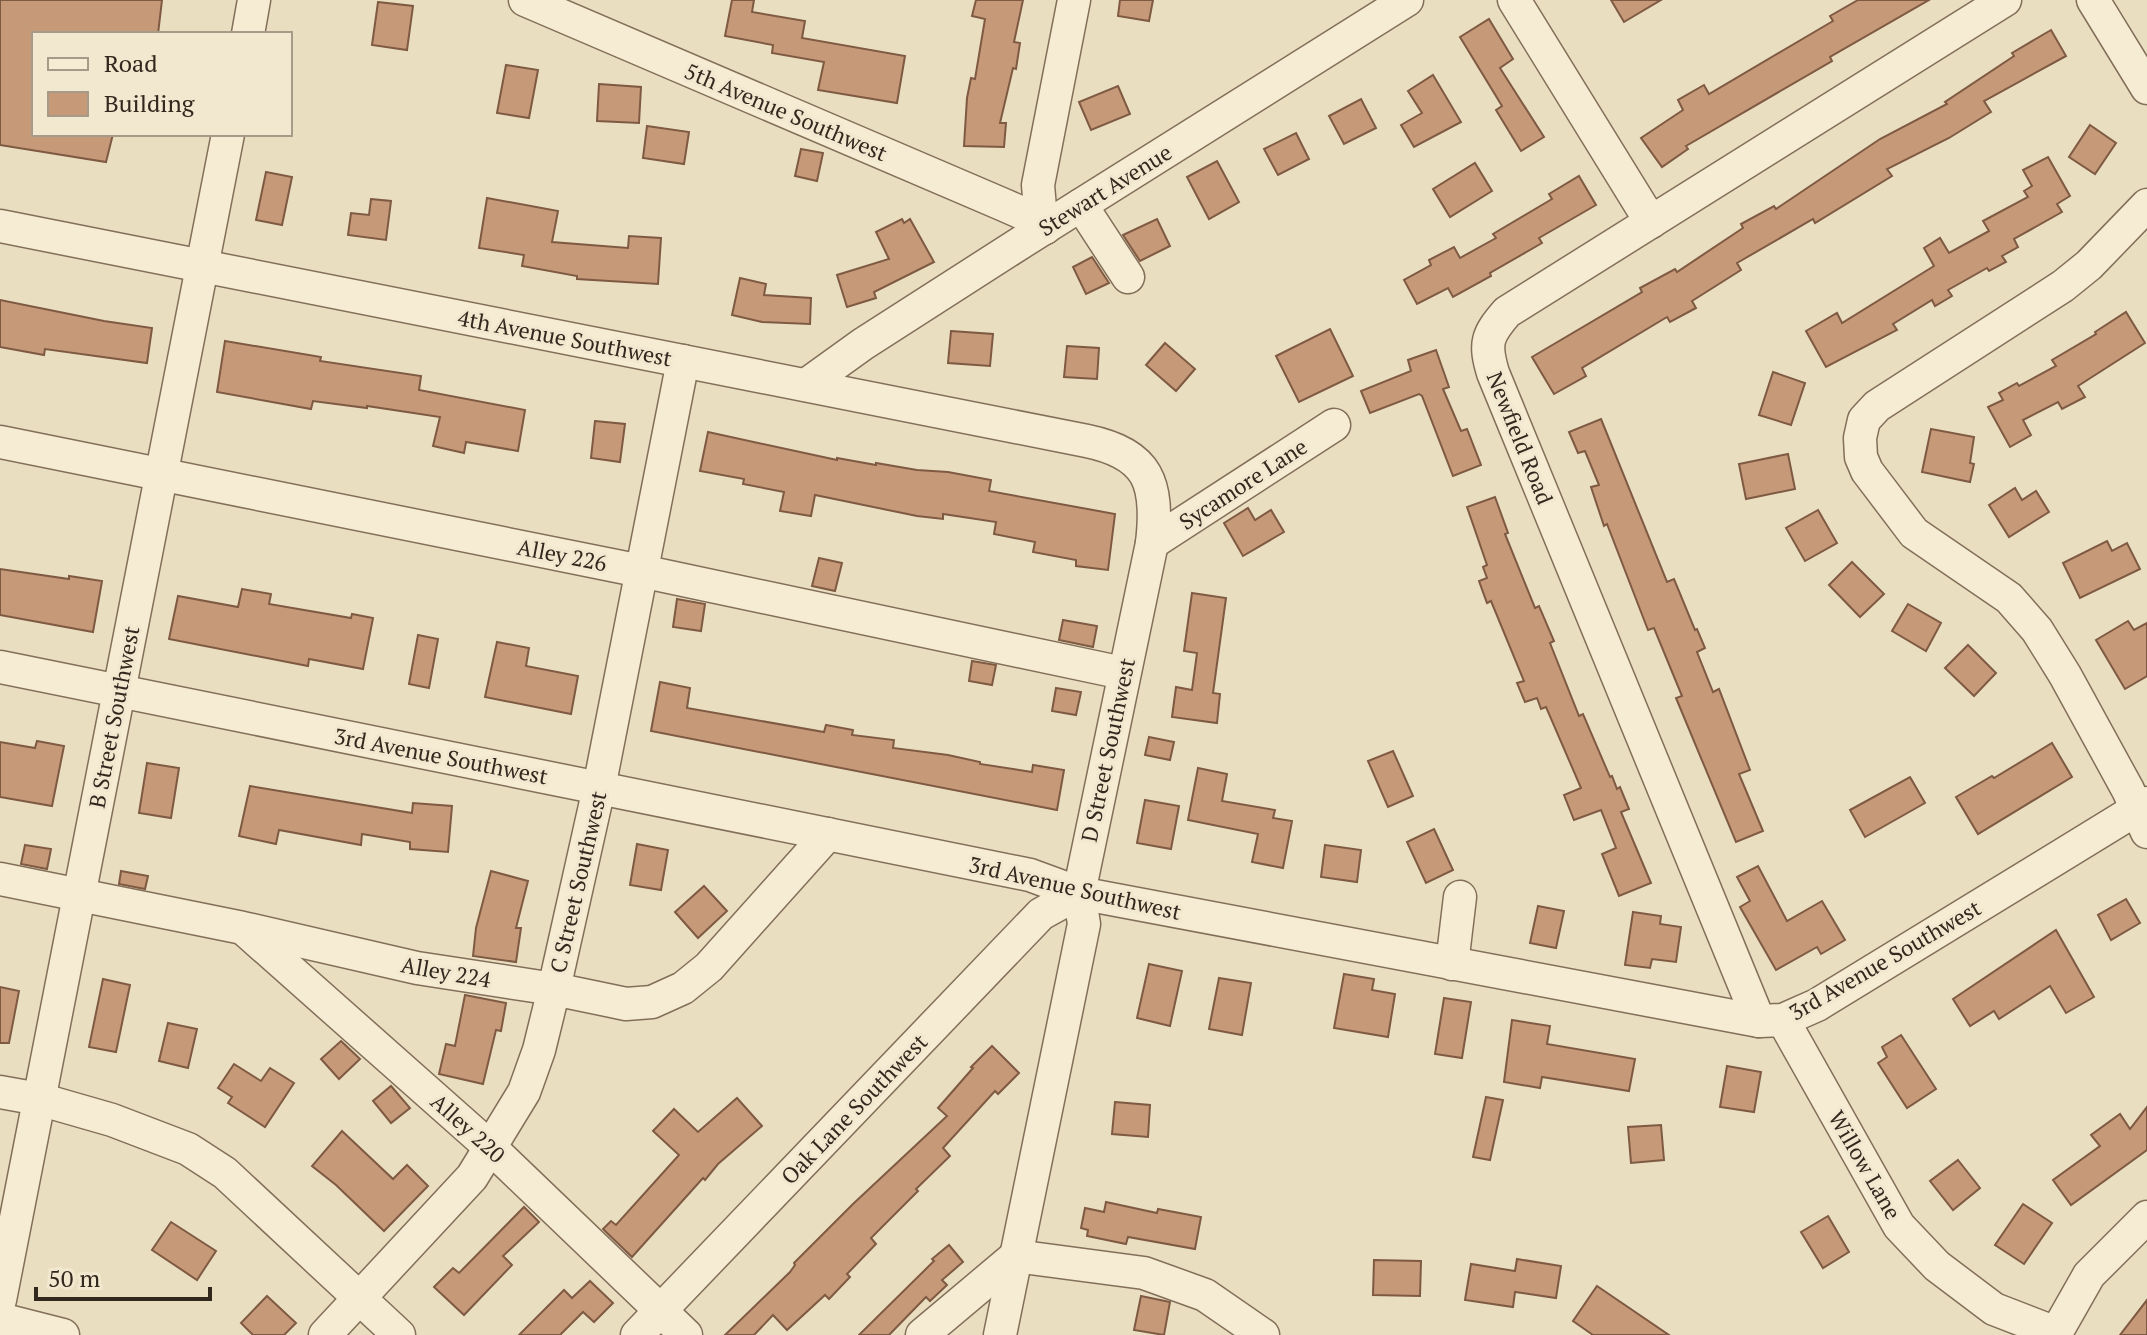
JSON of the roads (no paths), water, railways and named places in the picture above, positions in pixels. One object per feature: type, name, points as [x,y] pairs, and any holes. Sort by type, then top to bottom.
[{"type":"street","points":[[248,32],[254,0]]},
{"type":"street","name":"5th Avenue Southwest","points":[[525,0],[1004,205],[1029,216],[1045,228]]},
{"type":"street","points":[[1045,228],[1038,185],[1074,0]]},
{"type":"street","name":"Stewart Avenue","points":[[806,385],[863,344],[1407,0]]},
{"type":"street","points":[[1514,0],[1651,222]]},
{"type":"street","name":"Newfield Road","points":[[1771,1021],[1493,373],[1488,339],[1507,312],[2005,0]]},
{"type":"street","points":[[2093,0],[2147,88]]},
{"type":"street","name":"B Street Southwest","points":[[0,1300],[228,136]]},
{"type":"street","points":[[1081,205],[1128,277]]},
{"type":"street","points":[[2143,815],[2037,630],[2009,598],[1914,533],[1892,508],[1867,471],[1861,457],[1860,438],[1864,420],[1877,406],[2063,286],[2089,265],[2147,205]]},
{"type":"street","name":"4th Avenue Southwest","points":[[0,226],[1108,445],[1128,454]]},
{"type":"street","name":"C Street Southwest","points":[[325,1335],[472,1177],[524,1092],[539,1050],[599,788],[683,361]]},
{"type":"street","name":"Sycamore Lane","points":[[1152,543],[1334,425]]},
{"type":"street","name":"Alley 226","points":[[0,442],[641,571],[1123,673]]},
{"type":"street","name":"D Street Southwest","points":[[1000,1335],[1084,924],[1079,893],[1152,543],[1155,515],[1152,488],[1128,454]]},
{"type":"street","name":"3rd Avenue Southwest","points":[[0,667],[1030,875],[1079,893],[1771,1021],[1817,1005],[2143,815]]},
{"type":"street","name":"Alley 224","points":[[0,879],[243,928],[417,968],[554,989],[626,1004],[652,1002],[683,988],[709,967],[828,834]]},
{"type":"street","name":"Oak Lane Southwest","points":[[637,1335],[1041,914],[1079,893]]},
{"type":"street","points":[[1452,964],[1460,897]]},
{"type":"street","name":"Alley 220","points":[[243,928],[491,1148],[686,1335]]},
{"type":"street","name":"Willow Lane","points":[[1771,1021],[1899,1226],[1937,1266],[1994,1309],[2055,1334]]},
{"type":"street","points":[[0,1092],[39,1099],[144,1130],[188,1149],[225,1173],[399,1335]]},
{"type":"street","points":[[2055,1334],[2089,1275],[2147,1217]]},
{"type":"street","points":[[922,1335],[1016,1256],[1144,1273],[1205,1295],[1263,1335]]},
{"type":"street","points":[[0,1319],[63,1335]]}]
